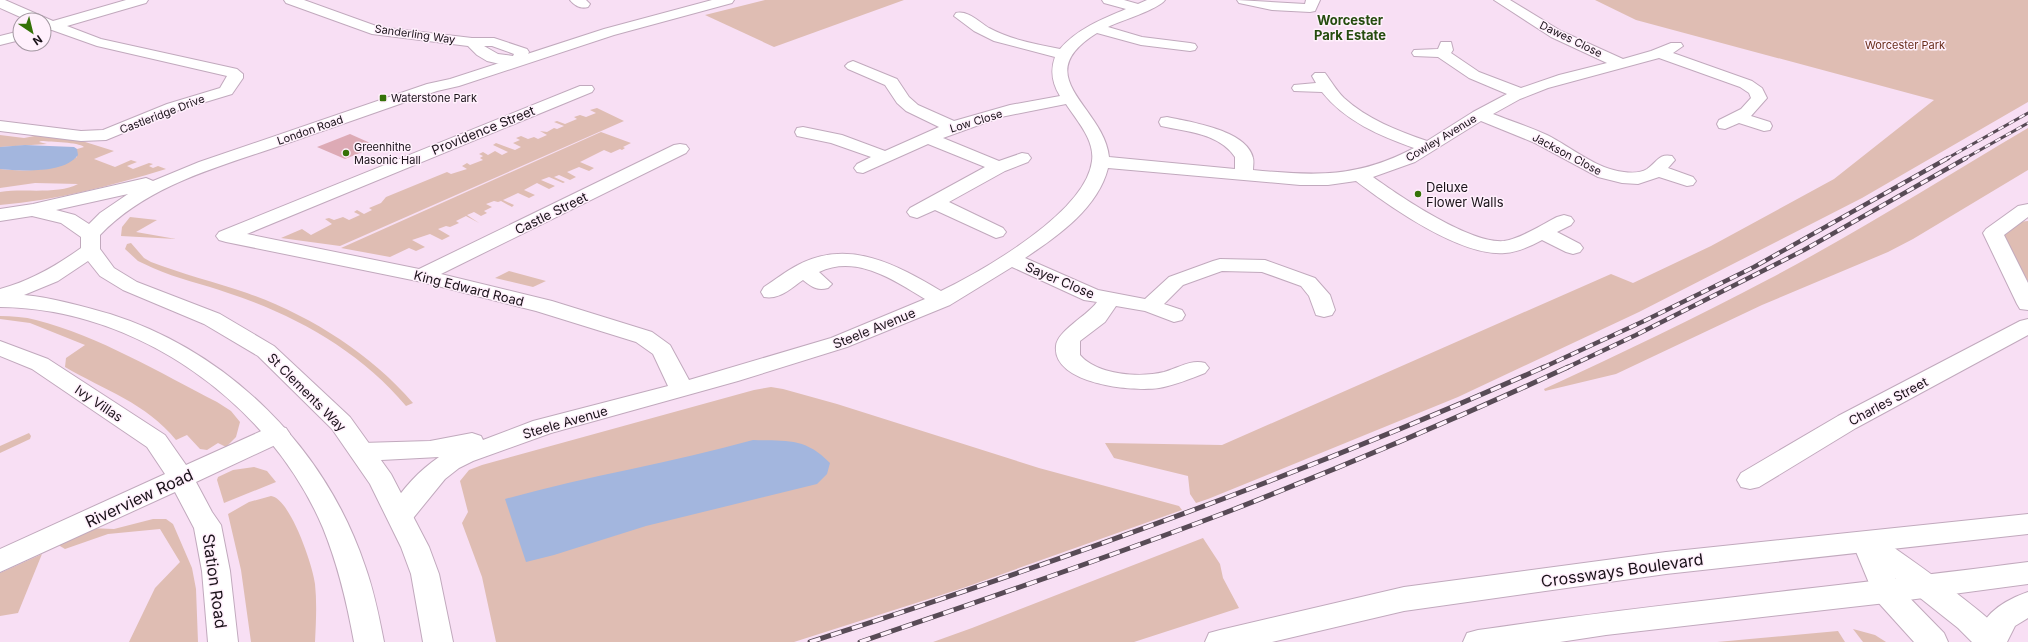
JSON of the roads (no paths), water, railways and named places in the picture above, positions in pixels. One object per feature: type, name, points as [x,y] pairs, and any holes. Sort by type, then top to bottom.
[{"type":"street","points":[[52,22],[141,0]]},
{"type":"street","name":"Sanderling Way","points":[[291,0],[377,31],[472,42],[494,42],[520,57]]},
{"type":"street","name":"London Road","points":[[0,296],[19,291],[49,278],[68,267],[90,242],[99,222],[120,207],[187,173],[433,86],[453,83],[520,57],[727,0]]},
{"type":"street","points":[[1109,0],[1140,9]]},
{"type":"street","points":[[958,14],[983,31],[997,37],[1020,45],[1064,54],[1081,37],[1158,0]]},
{"type":"street","points":[[1244,0],[1272,6],[1313,8]]},
{"type":"street","name":"Dawes Close","points":[[1501,0],[1556,34],[1622,64]]},
{"type":"street","name":"Castleridge Drive","points":[[0,3],[19,12]]},
{"type":"street","name":"Castleridge Drive","points":[[0,126],[81,136],[106,136],[173,107],[226,91],[235,78],[235,74],[230,72],[97,42],[52,26]]},
{"type":"street","points":[[1097,28],[1141,41],[1195,47]]},
{"type":"street","points":[[0,41],[12,37]]},
{"type":"street","name":"Sanderling Way","points":[[472,42],[481,52],[497,60],[520,57]]},
{"type":"street","points":[[1419,53],[1444,49],[1474,76],[1520,93]]},
{"type":"street","name":"Cowley Avenue","points":[[1100,162],[1313,180],[1359,175],[1398,163],[1427,148],[1479,115],[1520,93],[1576,75],[1622,64],[1669,50],[1746,84],[1756,91],[1758,98],[1747,112],[1731,120],[1764,126]]},
{"type":"street","name":"Steele Avenue","points":[[400,515],[424,484],[450,462],[518,435],[825,347],[875,329],[942,300],[1010,259],[1055,226],[1078,204],[1088,191],[1100,162],[1100,149],[1095,136],[1084,117],[1070,99],[1059,78],[1060,64],[1064,54]]},
{"type":"street","name":"London Road","points":[[433,86],[443,79],[497,60]]},
{"type":"street","points":[[853,66],[876,75],[892,84],[906,103],[914,110],[953,127]]},
{"type":"street","points":[[876,75],[892,68]]},
{"type":"street","points":[[1300,88],[1323,82],[1347,108],[1393,135],[1427,148]]},
{"type":"street","name":"Providence Street","points":[[226,236],[586,89]]},
{"type":"street","name":"Low Close","points":[[863,168],[953,127],[1010,111],[1070,99]]},
{"type":"street","name":"Jackson Close","points":[[1479,115],[1541,139],[1608,175],[1634,178],[1649,175],[1662,165],[1687,181]]},
{"type":"street","points":[[1167,122],[1207,132],[1232,143],[1244,157],[1244,174]]},
{"type":"street","points":[[828,136],[844,125]]},
{"type":"street","points":[[804,132],[828,136],[886,157]]},
{"type":"street","points":[[929,138],[999,167]]},
{"type":"street","name":"Castle Street","points":[[422,276],[680,149]]},
{"type":"street","points":[[917,212],[999,167],[1022,158]]},
{"type":"street","name":"London Road","points":[[0,215],[32,210],[187,173]]},
{"type":"street","points":[[1359,175],[1405,206],[1475,242],[1505,247],[1564,221]]},
{"type":"street","points":[[935,203],[996,232]]},
{"type":"street","name":"St Clements Way","points":[[32,210],[68,219],[90,242],[107,272],[130,286],[212,319],[266,351],[341,423],[382,481],[415,547],[425,574],[438,642]]},
{"type":"street","points":[[2028,210],[2025,210],[1993,233],[2028,304]]},
{"type":"street","points":[[1541,232],[1573,248]]},
{"type":"street","name":"King Edward Road","points":[[226,236],[422,276],[544,306],[644,337],[662,350],[682,389]]},
{"type":"street","name":"Sayer Close","points":[[1010,259],[1092,295],[1110,300],[1150,306],[1174,315]]},
{"type":"street","points":[[772,292],[804,270],[838,260],[862,260],[887,268],[942,300]]},
{"type":"street","points":[[1150,306],[1176,281],[1220,265],[1265,266],[1308,282],[1319,295],[1324,310]]},
{"type":"street","points":[[804,270],[821,284]]},
{"type":"street","name":"Sayer Close","points":[[1110,300],[1095,320],[1077,332],[1069,341],[1067,347],[1068,354],[1072,361],[1080,368],[1104,377],[1140,382],[1169,378],[1197,368]]},
{"type":"street","points":[[0,301],[52,305],[124,326],[171,348],[212,373],[240,397],[277,434],[312,482],[336,528],[354,577],[369,642]]},
{"type":"street","name":"Charles Street","points":[[1750,480],[1848,422],[2028,326]]},
{"type":"street","name":"Ivy Villas","points":[[0,348],[40,364],[156,441],[182,479]]},
{"type":"street","name":"Riverview Road","points":[[0,561],[182,479],[277,434]]},
{"type":"street","points":[[362,452],[438,449],[500,435],[518,435]]},
{"type":"street","name":"Station Road","points":[[182,479],[206,525],[211,540],[218,584],[223,642]]},
{"type":"street","name":"Crossways Boulevard","points":[[1220,642],[1404,599],[1674,562],[2028,524]]},
{"type":"street","points":[[1866,542],[1969,620],[1992,642],[1998,624],[2011,613],[2028,604]]},
{"type":"street","points":[[1866,542],[1886,592],[1934,642]]},
{"type":"street","points":[[1478,642],[1606,623],[1886,592],[2028,573]]},
{"type":"water","points":[[25,145],[74,147],[77,149],[78,155],[63,165],[41,170],[0,169],[0,147]]},
{"type":"water","points":[[753,440],[794,442],[812,449],[830,463],[827,474],[817,484],[646,526],[554,555],[526,562],[505,499],[567,483],[691,456]]},
{"type":"railway","points":[[1946,159],[2028,113]]},
{"type":"railway","points":[[1964,159],[2028,123]]},
{"type":"railway","points":[[1542,368],[1644,321],[1754,267],[1948,158]]},
{"type":"railway","points":[[1566,368],[1636,335],[1804,250],[1966,158]]},
{"type":"railway","points":[[810,642],[903,612],[1181,515],[1364,444],[1544,367]]},
{"type":"railway","points":[[860,642],[998,595],[1227,512],[1399,442],[1568,367]]},
{"type":"place","name":"Waterstone Park","points":[[383,98]]},
{"type":"place","name":"Greenhithe Masonic Hall","points":[[346,153]]},
{"type":"place","name":"Deluxe Flower Walls","points":[[1418,194]]},
{"type":"district","name":"Worcester Park Estate","points":[[1350,28]]},
{"type":"park label","name":"Worcester Park","points":[[1905,45]]}]
